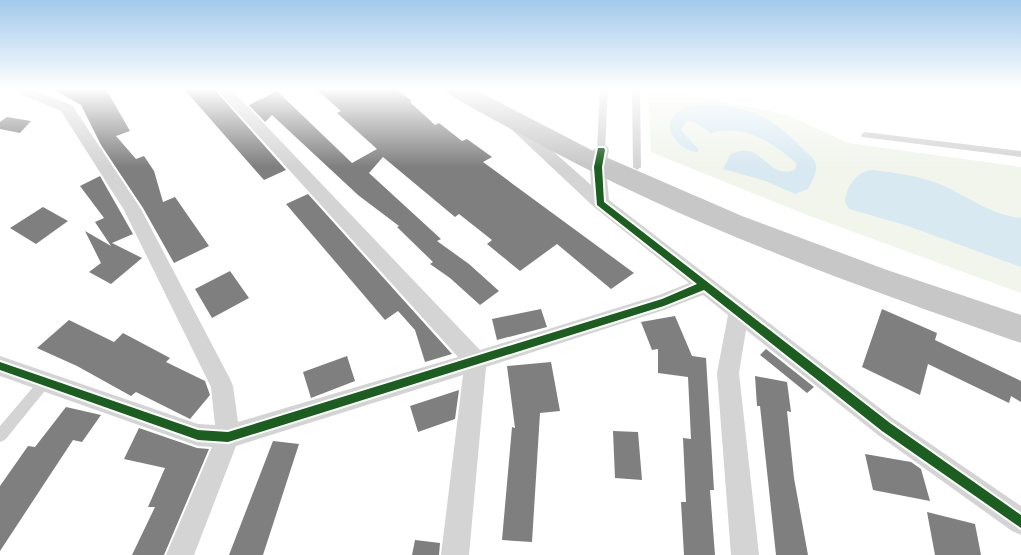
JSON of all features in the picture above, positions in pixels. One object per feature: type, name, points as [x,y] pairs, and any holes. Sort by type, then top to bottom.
[{"type":"main road","points":[[500,115],[600,158],[768,240],[932,300],[1021,329]]},
{"type":"main road","points":[[526,115],[600,158],[637,167],[808,238],[1021,312]]},
{"type":"street","points":[[71,115],[132,210],[222,386],[228,437],[180,555]]},
{"type":"street","points":[[247,115],[476,361],[455,555]]},
{"type":"street","points":[[512,122],[600,203],[703,286],[886,427],[1021,522]]},
{"type":"street","points":[[600,158],[600,203]]},
{"type":"street","points":[[0,366],[198,435],[228,437],[664,302],[703,286]]},
{"type":"street","points":[[739,313],[728,374],[745,555]]},
{"type":"lane","points":[[600,158],[602,115]]},
{"type":"lane","points":[[636,115],[637,167]]},
{"type":"lane","points":[[865,135],[1021,154]]},
{"type":"lane","points":[[0,436],[44,383]]},
{"type":"shaded area","points":[[649,115],[788,115],[848,143],[1021,167],[1021,293],[807,215],[651,152]]},
{"type":"shaded area","points":[[758,115],[783,130],[811,157],[816,164],[813,179],[808,189],[795,194],[766,181],[723,169],[730,155],[741,151],[750,151],[777,170],[785,172],[795,170],[797,164],[756,136],[734,131],[711,133],[694,122],[686,121],[681,130],[699,150],[697,152],[690,150],[683,147],[673,136],[670,123],[673,116]]},
{"type":"shaded area","points":[[873,170],[908,175],[934,182],[990,209],[1021,218],[1021,267],[905,225],[849,209],[845,202],[853,180],[862,173]]},
{"type":"building","points":[[86,115],[121,115],[130,131],[116,136],[136,159],[144,156],[154,171],[163,202],[175,197],[209,246],[174,263],[143,208],[101,145]]},
{"type":"building","points":[[207,115],[237,115],[286,170],[264,180]]},
{"type":"building","points":[[258,115],[302,115],[352,163],[377,149],[339,115],[424,115],[435,125],[439,123],[462,141],[467,139],[492,157],[483,162],[634,273],[611,289],[557,244],[520,271],[487,244],[492,240],[459,214],[455,217],[383,157],[369,173],[441,239],[437,241],[469,264],[499,291],[480,305],[450,278],[430,264],[433,262],[397,227],[399,226],[358,195],[272,115],[265,122]]},
{"type":"building","points":[[7,117],[31,121],[20,133],[0,129],[0,122]]},
{"type":"building","points":[[100,176],[133,234],[112,243],[142,258],[111,284],[89,272],[101,263],[85,231],[111,246],[95,222],[104,218],[80,186]]},
{"type":"building","points":[[308,194],[452,354],[425,362],[415,330],[398,311],[385,320],[286,204]]},
{"type":"building","points":[[43,207],[68,221],[36,244],[10,228]]},
{"type":"building","points":[[230,271],[249,298],[212,318],[195,289]]},
{"type":"building","points":[[541,309],[547,327],[497,340],[492,319]]},
{"type":"building","points":[[882,309],[937,333],[935,340],[1021,381],[1021,402],[1011,396],[1009,403],[928,364],[920,395],[862,367]]},
{"type":"building","points":[[675,316],[692,356],[706,358],[714,490],[710,490],[715,555],[684,555],[681,502],[686,502],[683,438],[691,439],[688,377],[658,373],[658,349],[652,350],[641,322]]},
{"type":"building","points":[[69,320],[114,342],[123,333],[170,358],[166,362],[205,381],[210,395],[190,419],[136,392],[131,396],[77,366],[37,348]]},
{"type":"building","points":[[766,349],[814,387],[807,393],[760,355]]},
{"type":"building","points":[[347,356],[355,381],[311,398],[303,372]]},
{"type":"building","points":[[551,362],[560,411],[540,413],[532,542],[502,540],[512,427],[515,428],[507,366]]},
{"type":"building","points":[[755,376],[787,382],[791,412],[787,411],[794,478],[808,555],[776,555]]},
{"type":"building","points":[[459,390],[455,419],[418,432],[410,406]]},
{"type":"building","points":[[66,407],[101,415],[82,442],[73,440],[0,551],[0,486],[28,446],[35,447]]},
{"type":"building","points":[[139,428],[197,448],[209,449],[164,555],[132,555],[155,507],[148,507],[165,468],[124,459]]},
{"type":"building","points":[[613,431],[638,432],[642,480],[615,478]]},
{"type":"building","points":[[273,441],[299,444],[263,555],[229,555]]},
{"type":"building","points":[[865,454],[911,462],[921,469],[930,501],[873,490]]},
{"type":"building","points":[[927,512],[975,524],[981,555],[935,555]]},
{"type":"building","points":[[415,540],[440,543],[439,555],[412,555]]},
{"type":"cycle path","points":[[601,150],[598,167],[600,203],[886,427],[1021,522]]},
{"type":"cycle path","points":[[0,366],[198,435],[228,437],[664,302],[703,286]]}]
